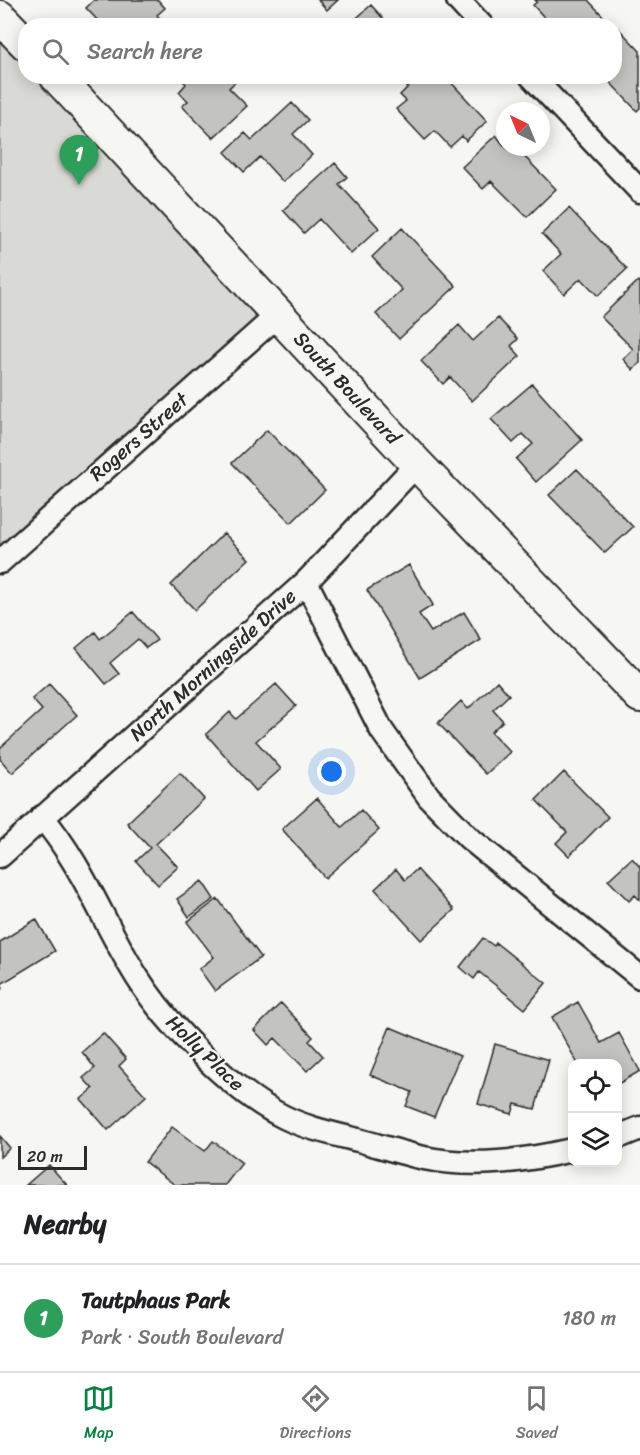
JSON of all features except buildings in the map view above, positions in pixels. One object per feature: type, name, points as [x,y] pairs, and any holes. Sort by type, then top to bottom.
[{"type":"street","points":[[0,3],[4,0]]},
{"type":"street","points":[[458,0],[475,18]]},
{"type":"street","points":[[0,17],[18,36]]},
{"type":"street","name":"South Boulevard","points":[[63,84],[417,464],[640,696]]},
{"type":"street","points":[[539,84],[640,191]]},
{"type":"street","name":"Rogers Street","points":[[0,562],[279,314]]},
{"type":"street","name":"North Morningside Drive","points":[[0,856],[306,582],[417,464]]},
{"type":"street","points":[[306,582],[382,731],[429,797],[469,838],[640,977]]},
{"type":"street","name":"Holly Place","points":[[42,817],[61,839],[137,978],[168,1019],[237,1088],[285,1118],[337,1135],[425,1158],[481,1163],[539,1158],[568,1151]]},
{"type":"street","points":[[622,1135],[640,1128]]},
{"type":"shaded area","points":[[0,17],[18,36],[18,84],[63,84],[279,314],[0,562]]},
{"type":"place","name":"Tautphaus Park","points":[[79,185]]}]
